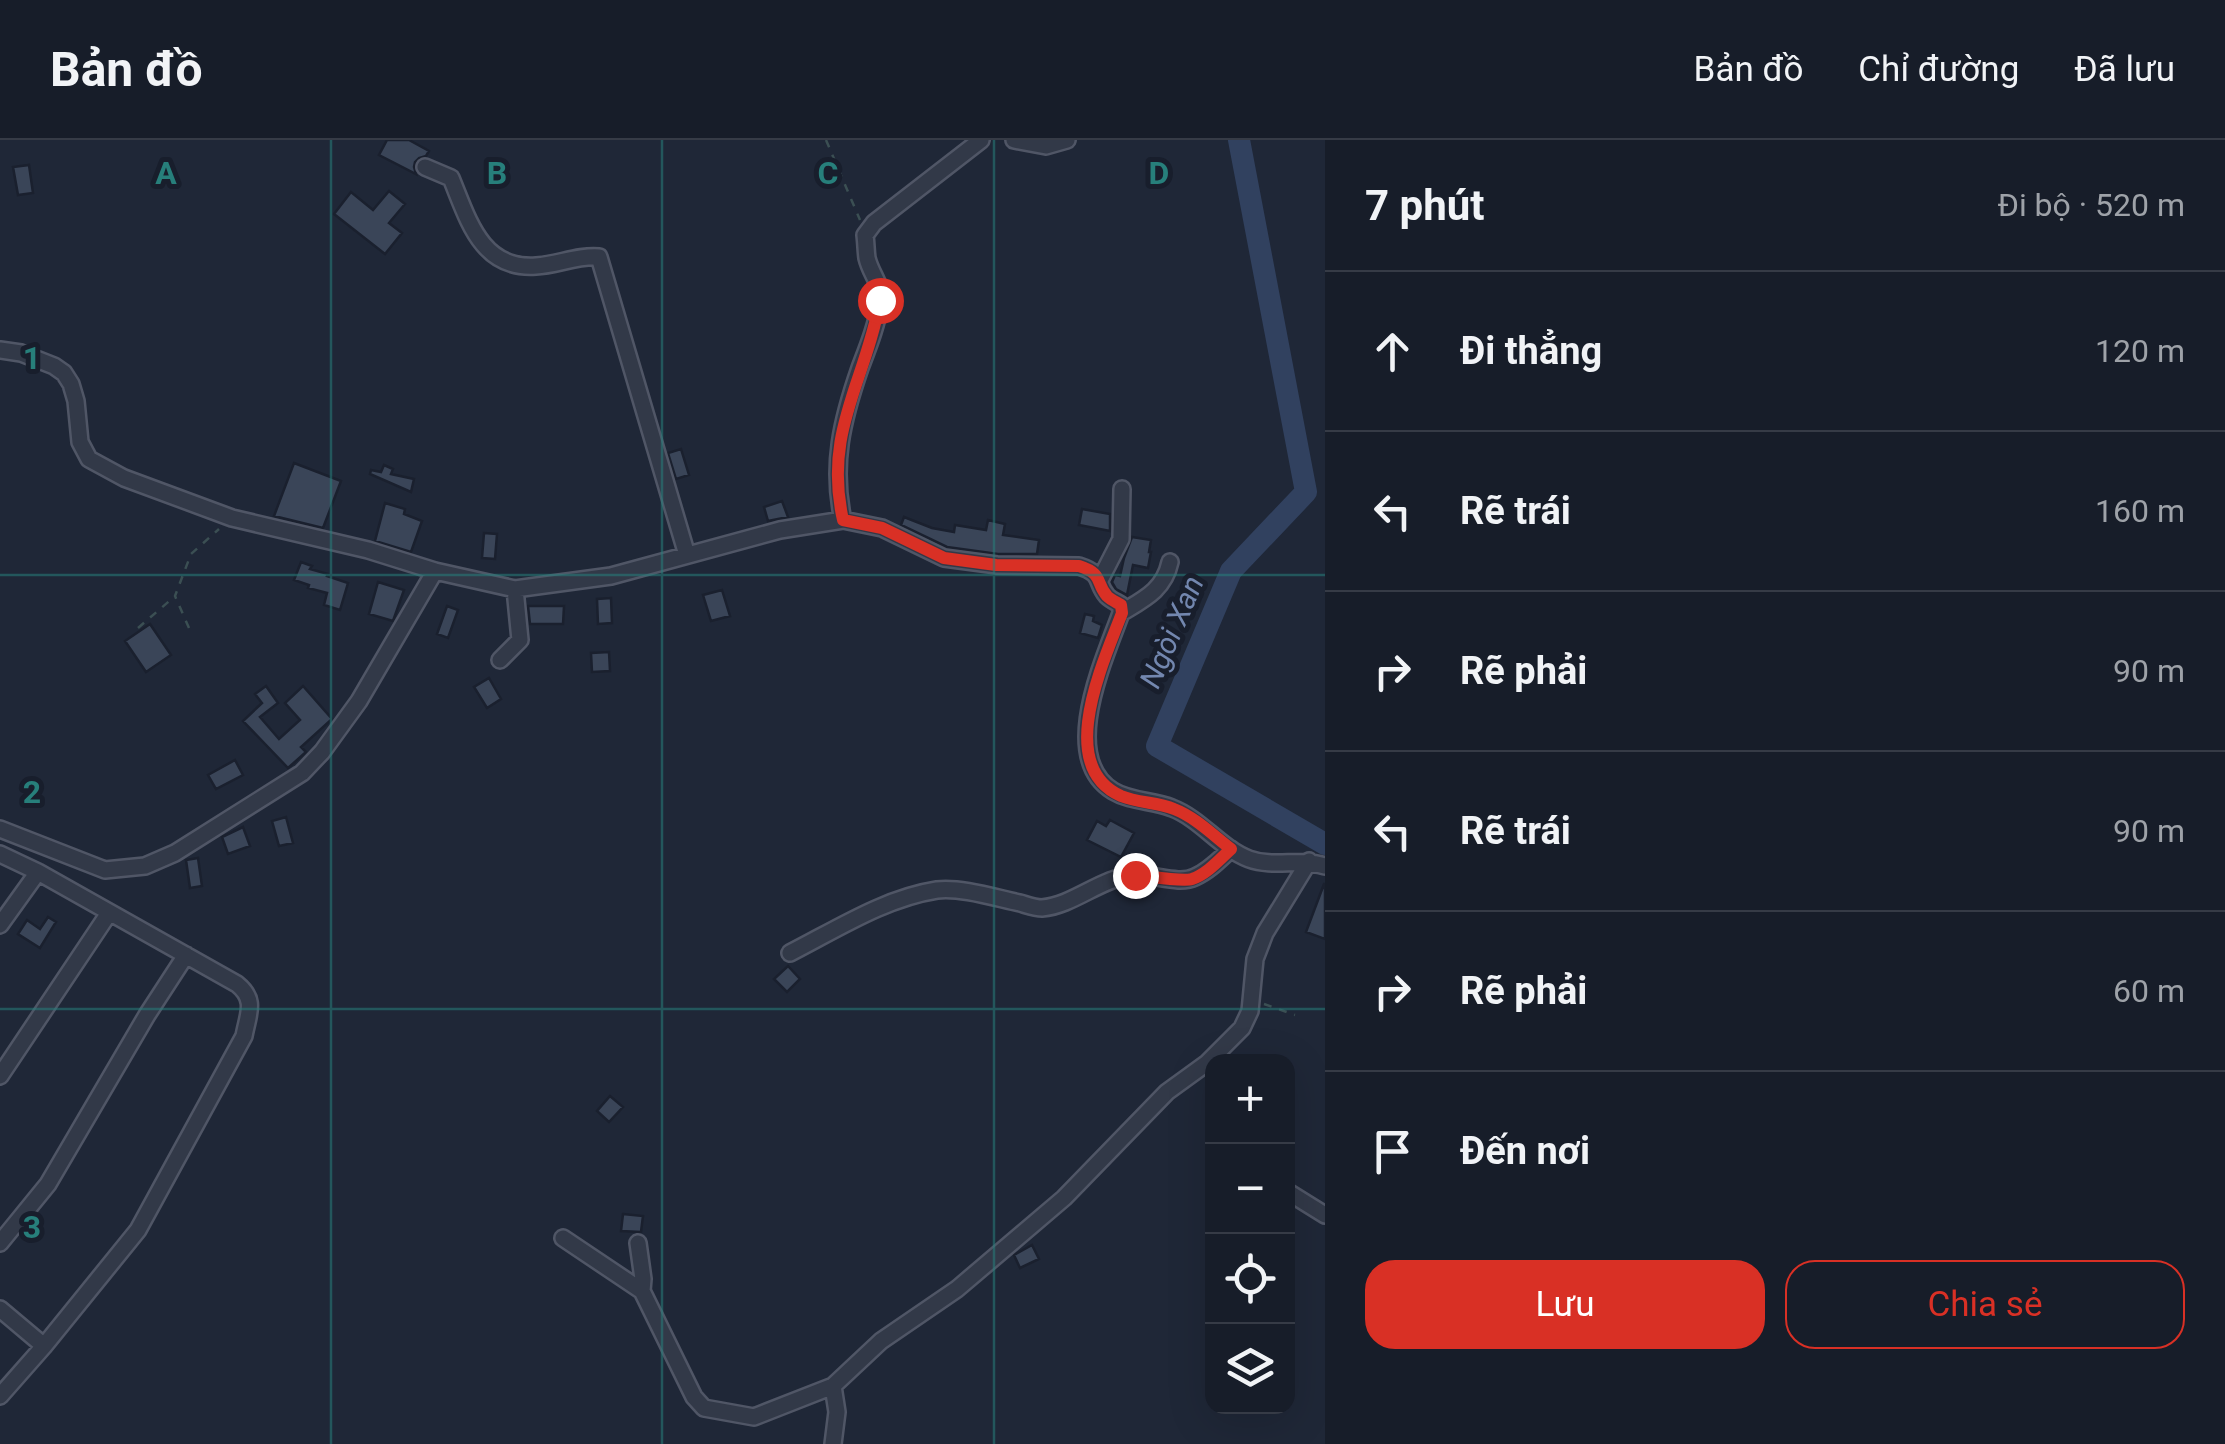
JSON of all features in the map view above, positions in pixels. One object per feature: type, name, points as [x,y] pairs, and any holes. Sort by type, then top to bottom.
[{"type":"street","points":[[843,520],[836,464],[842,427],[880,300],[880,284],[867,257],[865,235],[874,222],[981,140]]},
{"type":"street","points":[[1014,140],[1046,146],[1068,140]]},
{"type":"street","points":[[425,167],[450,178],[472,232],[504,261],[540,266],[599,256],[687,555]]},
{"type":"street","points":[[0,350],[38,360],[64,373],[76,401],[80,442],[88,459],[124,478],[232,518],[515,589],[610,576],[780,530],[843,520],[882,528],[944,558],[996,565],[1089,569],[1100,580],[1106,595],[1121,605],[1122,613],[1101,661],[1090,716],[1088,755],[1095,774],[1118,794],[1171,807],[1231,849],[1256,860],[1317,864]]},
{"type":"street","points":[[1100,580],[1121,539],[1122,490]]},
{"type":"street","points":[[1122,613],[1157,590],[1167,577],[1170,562]]},
{"type":"street","points":[[0,829],[105,870],[145,866],[175,853],[302,774],[359,700],[436,570]]},
{"type":"street","points":[[500,660],[520,640],[515,589]]},
{"type":"street","points":[[790,953],[870,912],[941,889],[1041,908],[1113,879],[1135,875],[1193,879],[1231,849]]},
{"type":"street","points":[[0,854],[237,984],[247,992],[250,1006],[244,1036],[138,1230],[0,1396]]},
{"type":"street","points":[[1221,1054],[1242,1028],[1250,1010],[1255,959],[1265,933],[1317,864]]},
{"type":"street","points":[[0,925],[38,872]]},
{"type":"street","points":[[0,1076],[109,913]]},
{"type":"street","points":[[0,1243],[48,1184],[186,955]]},
{"type":"street","points":[[638,1243],[642,1254],[642,1291],[694,1397],[704,1408],[754,1417],[833,1386],[880,1340],[957,1289],[1064,1198],[1168,1092],[1205,1071]]},
{"type":"street","points":[[1295,1196],[1325,1215]]},
{"type":"street","points":[[563,1238],[642,1291]]},
{"type":"street","points":[[0,1310],[44,1346]]},
{"type":"street","points":[[833,1386],[837,1412],[833,1444]]},
{"type":"path","points":[[826,140],[865,235]]},
{"type":"path","points":[[138,628],[175,596],[191,554],[232,518]]},
{"type":"path","points":[[175,596],[189,628]]},
{"type":"path","points":[[1252,991],[1271,1008],[1295,1016]]},
{"type":"building","points":[[387,140],[409,140],[429,151],[415,162],[416,174],[379,155]]},
{"type":"building","points":[[29,165],[33,193],[18,195],[13,167]]},
{"type":"building","points":[[389,191],[405,204],[389,223],[402,233],[385,254],[334,214],[351,192],[373,210]]},
{"type":"building","points":[[681,449],[689,475],[676,479],[668,453]]},
{"type":"building","points":[[294,463],[341,481],[323,528],[274,516]]},
{"type":"building","points":[[384,465],[393,469],[391,474],[414,479],[411,492],[370,474],[371,470],[381,472]]},
{"type":"building","points":[[782,501],[788,517],[768,521],[764,507]]},
{"type":"building","points":[[385,503],[405,509],[404,514],[422,521],[411,552],[375,541]]},
{"type":"building","points":[[1082,509],[1110,514],[1110,531],[1079,525]]},
{"type":"building","points":[[904,517],[954,532],[955,525],[986,530],[988,520],[1005,524],[1003,535],[1039,540],[1037,554],[998,554],[947,547],[901,525]]},
{"type":"building","points":[[484,533],[497,534],[495,559],[482,558]]},
{"type":"building","points":[[1132,537],[1151,540],[1151,552],[1148,568],[1133,565],[1127,595],[1112,582],[1115,575],[1120,576]]},
{"type":"building","points":[[301,562],[348,583],[340,610],[324,605],[327,593],[294,580]]},
{"type":"building","points":[[378,582],[404,590],[393,621],[369,614]]},
{"type":"building","points":[[722,590],[730,616],[711,621],[703,595]]},
{"type":"building","points":[[611,598],[612,623],[598,624],[597,599]]},
{"type":"building","points":[[447,606],[458,610],[448,638],[437,634]]},
{"type":"building","points":[[528,606],[564,606],[563,624],[530,624]]},
{"type":"building","points":[[1085,614],[1094,616],[1093,621],[1102,625],[1098,638],[1080,633]]},
{"type":"building","points":[[150,624],[171,655],[146,672],[125,641]]},
{"type":"building","points":[[609,652],[610,671],[592,672],[591,653]]},
{"type":"building","points":[[489,678],[501,699],[487,708],[474,687]]},
{"type":"building","points":[[266,686],[278,703],[260,717],[279,739],[300,720],[285,703],[303,686],[332,719],[301,747],[306,752],[288,768],[243,721],[262,703],[255,694]]},
{"type":"building","points":[[235,760],[243,775],[216,789],[208,775]]},
{"type":"building","points":[[286,817],[293,843],[279,846],[272,821]]},
{"type":"building","points":[[1110,820],[1134,833],[1121,857],[1087,840],[1097,821],[1106,826]]},
{"type":"building","points":[[243,827],[250,846],[228,854],[222,837]]},
{"type":"building","points":[[198,858],[202,886],[190,888],[186,860]]},
{"type":"building","points":[[1325,884],[1325,939],[1306,932]]},
{"type":"building","points":[[48,917],[56,922],[40,948],[18,934],[27,920],[40,929]]},
{"type":"building","points":[[788,966],[800,979],[787,992],[774,979]]},
{"type":"building","points":[[610,1096],[623,1107],[609,1122],[597,1111]]},
{"type":"building","points":[[623,1214],[643,1216],[641,1232],[621,1231]]},
{"type":"building","points":[[1032,1245],[1039,1259],[1020,1268],[1014,1255]]},
{"type":"waterway","name":"Ngòi Xan","points":[[1239,140],[1306,492],[1231,571],[1157,746],[1325,844]]},
{"type":"route","points":[[880,300],[842,427],[836,464],[843,520],[882,528],[932,554],[964,562],[1089,569],[1100,580],[1106,595],[1121,605],[1122,613],[1101,661],[1093,697],[1087,742],[1091,765],[1100,781],[1118,794],[1171,807],[1231,849],[1193,879],[1135,875]]}]
